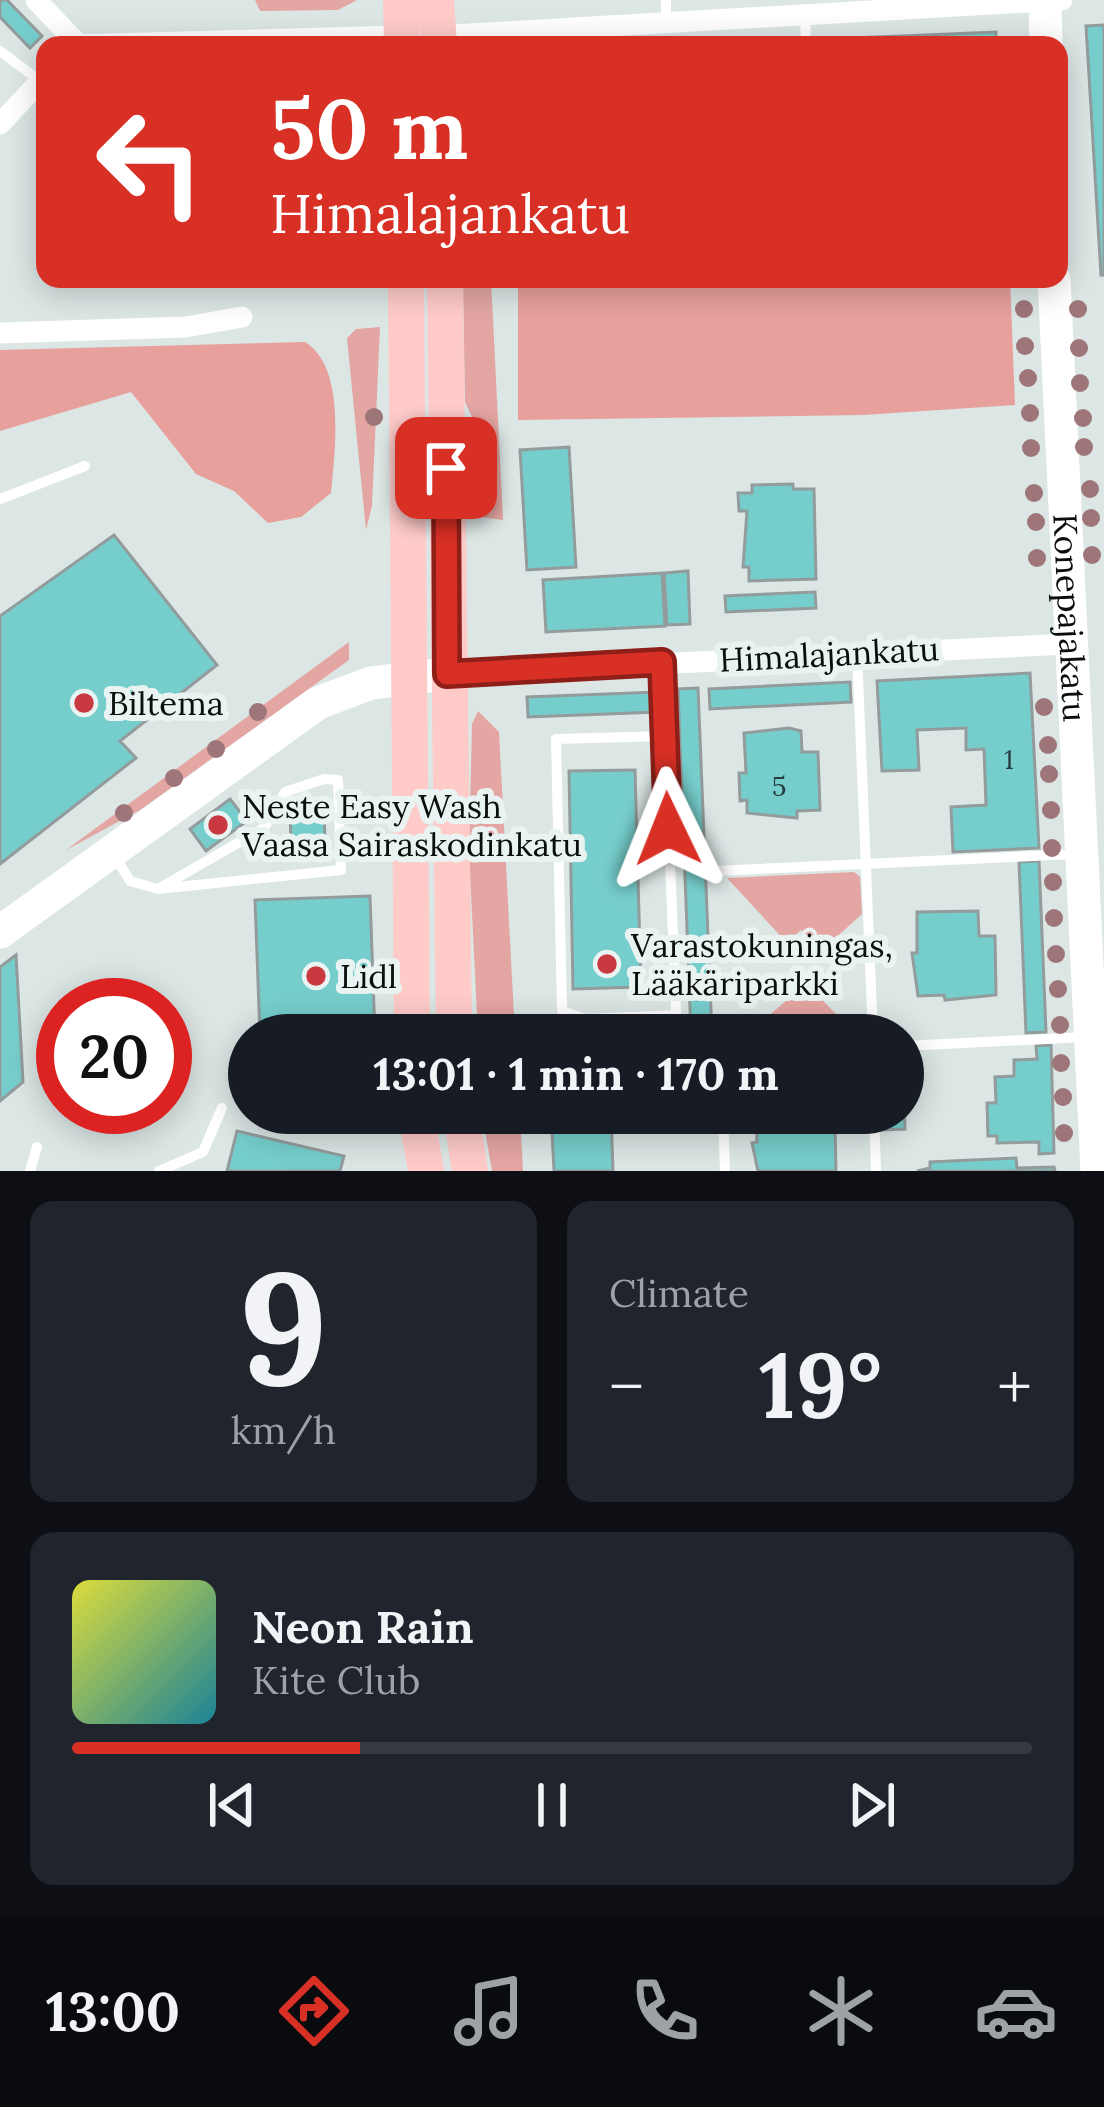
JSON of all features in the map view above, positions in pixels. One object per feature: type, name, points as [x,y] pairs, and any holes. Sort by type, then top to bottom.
[{"type":"main road","points":[[407,288],[453,1014]]},
{"type":"main road","points":[[413,1014],[445,288]]},
{"type":"main road","points":[[420,1134],[426,1171]]},
{"type":"main road","points":[[464,1134],[470,1171]]},
{"type":"street","points":[[36,0],[69,36]]},
{"type":"street","points":[[218,36],[401,27],[666,23],[824,9],[1062,0]]},
{"type":"street","points":[[1045,1],[1046,36]]},
{"type":"street","points":[[0,124],[36,85]]},
{"type":"street","name":"Konepajakatu","points":[[1054,288],[1079,854],[1095,983],[1089,1037],[1096,1171]]},
{"type":"street","points":[[0,333],[186,327],[242,317]]},
{"type":"street","name":"Himalajankatu","points":[[429,676],[1068,644]]},
{"type":"street","points":[[0,932],[318,703],[371,683],[429,676]]},
{"type":"lane","points":[[666,0],[666,23]]},
{"type":"lane","points":[[810,36],[824,9]]},
{"type":"lane","points":[[0,51],[36,74]]},
{"type":"lane","points":[[0,499],[85,466]]},
{"type":"lane","points":[[857,654],[872,1014]]},
{"type":"lane","points":[[662,662],[676,1014]]},
{"type":"lane","points":[[571,1014],[562,1011],[556,739],[665,736]]},
{"type":"lane","points":[[112,850],[130,881],[158,889],[341,870],[338,780],[324,778],[286,792],[264,828],[158,889]]},
{"type":"lane","points":[[715,871],[1079,854]]},
{"type":"lane","points":[[924,1045],[1089,1037]]},
{"type":"lane","points":[[159,1171],[203,1153],[222,1108]]},
{"type":"lane","points":[[724,1134],[725,1171]]},
{"type":"lane","points":[[875,1134],[876,1171]]},
{"type":"lane","points":[[30,1171],[37,1147]]},
{"type":"shaded area","points":[[255,0],[357,0],[338,10],[260,11]]},
{"type":"shaded area","points":[[463,288],[491,288],[503,520],[481,517],[481,436],[465,402]]},
{"type":"shaded area","points":[[518,288],[1010,288],[1015,405],[863,415],[518,420]]},
{"type":"shaded area","points":[[380,327],[372,506],[366,530],[347,338],[356,329]]},
{"type":"shaded area","points":[[305,342],[327,370],[335,433],[331,493],[301,517],[268,523],[234,491],[196,474],[131,392],[0,431],[0,350]]},
{"type":"shaded area","points":[[349,642],[349,660],[140,810],[66,850]]},
{"type":"shaded area","points":[[478,711],[499,732],[514,1014],[477,1014],[469,853],[472,724]]},
{"type":"shaded area","points":[[854,872],[860,877],[862,914],[821,951],[801,930],[787,943],[727,878]]},
{"type":"shaded area","points":[[806,983],[836,1014],[771,1014]]},
{"type":"shaded area","points":[[486,1134],[521,1134],[523,1171],[492,1171]]},
{"type":"building","points":[[0,0],[7,0],[42,36],[36,36],[30,48],[0,17]]},
{"type":"building","points":[[1104,25],[1104,275],[1101,275],[1086,26]]},
{"type":"building","points":[[996,32],[996,36],[901,36]]},
{"type":"building","points":[[569,447],[576,567],[527,570],[520,450]]},
{"type":"building","points":[[793,484],[793,489],[814,489],[816,579],[749,581],[749,567],[743,567],[747,511],[739,511],[738,493],[752,493],[752,485]]},
{"type":"building","name":"Biltema","points":[[114,535],[217,665],[120,741],[136,758],[0,864],[0,616]]},
{"type":"building","points":[[688,571],[690,624],[667,625],[664,573]]},
{"type":"building","points":[[662,573],[665,626],[546,632],[543,580]]},
{"type":"building","points":[[815,592],[816,608],[726,612],[725,596]]},
{"type":"building","points":[[1030,673],[1039,848],[953,852],[951,807],[986,805],[984,749],[966,750],[966,728],[917,730],[919,770],[882,771],[877,681]]},
{"type":"building","points":[[850,682],[851,702],[710,709],[709,689]]},
{"type":"building","points":[[698,688],[711,1014],[690,1014],[678,689]]},
{"type":"building","points":[[658,692],[658,712],[528,717],[527,697]]},
{"type":"building","points":[[801,731],[802,752],[818,752],[820,810],[797,811],[797,818],[747,813],[747,800],[740,801],[739,773],[746,773],[744,733]]},
{"type":"building","points":[[635,770],[641,987],[573,989],[569,771]]},
{"type":"building","name":"Neste Easy Wash Vaasa Sairaskodinkatu","points":[[230,799],[247,821],[206,851],[190,829]]},
{"type":"building","points":[[324,812],[325,840],[291,841],[290,813]]},
{"type":"building","points":[[1039,861],[1046,1032],[1026,1033],[1019,862]]},
{"type":"building","name":"Lidl","points":[[370,896],[374,1014],[259,1014],[255,900]]},
{"type":"building","points":[[978,911],[979,936],[995,936],[996,995],[945,1000],[944,995],[918,996],[912,953],[917,953],[917,912]]},
{"type":"building","points":[[16,955],[23,1082],[0,1101],[0,967]]},
{"type":"building","points":[[1051,1045],[1054,1153],[1039,1154],[1039,1142],[997,1143],[997,1136],[988,1136],[987,1103],[996,1103],[995,1077],[1014,1076],[1014,1060],[1037,1059],[1036,1046]]},
{"type":"building","points":[[236,1134],[344,1156],[340,1171],[227,1171]]},
{"type":"building","points":[[552,1134],[612,1134],[613,1171],[554,1171]]},
{"type":"building","points":[[757,1134],[835,1134],[836,1171],[758,1171],[752,1143],[757,1142]]},
{"type":"building","points":[[1016,1158],[1017,1168],[1054,1167],[1055,1171],[917,1171],[930,1168],[930,1162]]},
{"type":"place","name":"Biltema","points":[[84,703]]},
{"type":"place","name":"Neste Easy Wash Vaasa Sairaskodinkatu","points":[[218,825]]},
{"type":"place","name":"Varastokuningas, Lääkäriparkki","points":[[607,964]]},
{"type":"place","name":"Lidl","points":[[316,976]]},
{"type":"route","points":[[446,468],[447,674],[662,662],[668,829]]}]
